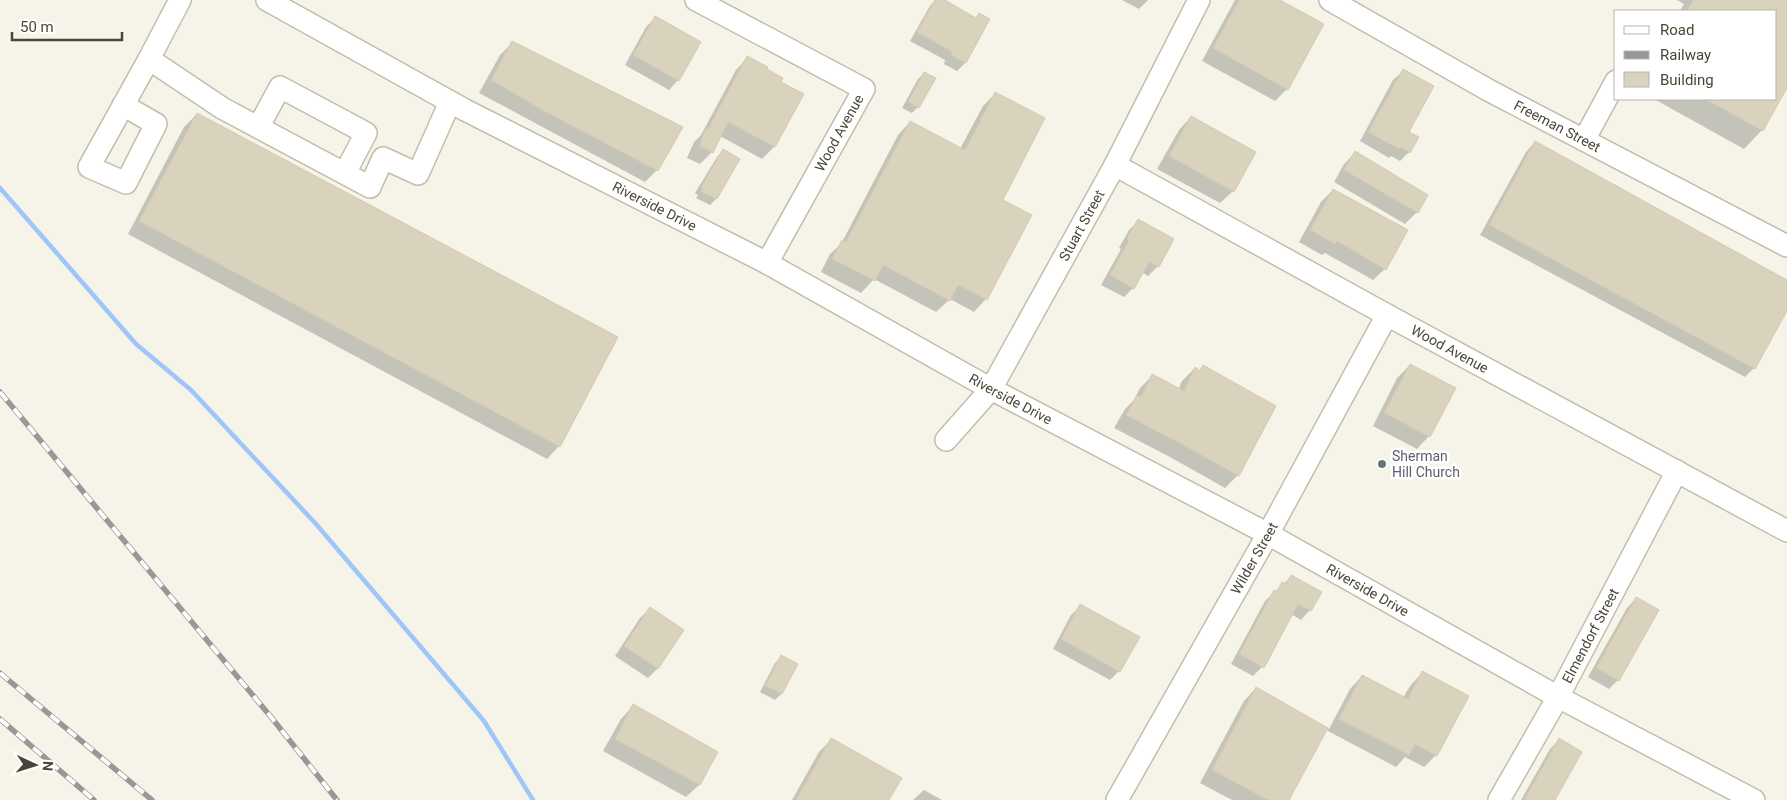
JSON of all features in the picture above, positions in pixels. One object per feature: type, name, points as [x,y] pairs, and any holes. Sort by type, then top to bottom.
[{"type":"street","points":[[122,105],[180,0]]},
{"type":"street","name":"Riverside Drive","points":[[267,0],[450,102],[767,263],[990,389],[1268,534],[1558,697],[1754,800]]},
{"type":"street","name":"Wood Avenue","points":[[696,0],[727,7],[864,89],[767,263]]},
{"type":"street","name":"Stuart Street","points":[[946,440],[990,389],[1115,165],[1199,0]]},
{"type":"street","name":"Freeman Street","points":[[1330,0],[1490,91],[1787,246]]},
{"type":"street","points":[[149,59],[222,108],[259,126],[370,188],[384,158],[418,174],[450,102]]},
{"type":"street","points":[[1584,140],[1614,85]]},
{"type":"street","points":[[259,126],[280,87],[366,133],[345,173]]},
{"type":"street","name":"Wood Avenue","points":[[1115,165],[1387,315],[1787,531]]},
{"type":"street","name":"Wilder Street","points":[[1117,800],[1268,534],[1387,315]]},
{"type":"street","name":"Elmendorf Street","points":[[1499,800],[1558,697],[1677,471]]},
{"type":"building","points":[[935,0],[945,0],[976,18],[979,13],[990,19],[966,63],[951,55],[952,52],[917,32]]},
{"type":"building","points":[[1239,0],[1280,0],[1324,24],[1288,90],[1213,48]]},
{"type":"building","points":[[1693,0],[1787,0],[1787,88],[1763,131],[1707,100],[1777,100],[1777,10],[1688,10]]},
{"type":"building","points":[[655,16],[701,42],[679,81],[633,55]]},
{"type":"building","points":[[512,41],[683,127],[658,171],[544,111],[491,80]]},
{"type":"building","points":[[747,56],[768,67],[767,69],[783,78],[781,82],[804,94],[775,147],[728,122],[713,153],[699,146],[706,128],[708,129]]},
{"type":"building","points":[[1403,69],[1434,86],[1409,132],[1419,137],[1410,153],[1368,132]]},
{"type":"building","points":[[924,72],[936,78],[919,108],[908,102]]},
{"type":"building","points":[[995,92],[1045,118],[1003,200],[1032,215],[987,300],[958,285],[950,301],[883,265],[875,281],[832,259],[842,240],[846,242],[910,121],[965,150]]},
{"type":"building","points":[[197,113],[618,337],[560,447],[139,221]]},
{"type":"building","points":[[1191,116],[1256,152],[1234,192],[1169,156]]},
{"type":"building","points":[[1535,141],[1787,280],[1787,311],[1755,369],[1489,225]]},
{"type":"building","points":[[723,149],[740,159],[717,199],[701,192],[703,188],[701,187]]},
{"type":"building","points":[[1355,151],[1428,195],[1418,213],[1344,170]]},
{"type":"building","points":[[1333,189],[1408,230],[1386,270],[1337,241],[1335,244],[1310,230]]},
{"type":"building","points":[[1138,219],[1174,239],[1159,267],[1149,262],[1134,289],[1110,275]]},
{"type":"building","points":[[1410,364],[1456,388],[1430,437],[1384,413]]},
{"type":"building","points":[[1203,365],[1276,406],[1239,476],[1126,415],[1137,395],[1141,397],[1152,374],[1184,391],[1195,367],[1200,371]]},
{"type":"building","points":[[1291,575],[1322,592],[1311,611],[1298,604],[1264,668],[1239,654],[1274,590],[1277,592],[1282,582],[1286,584]]},
{"type":"building","points":[[1636,597],[1659,610],[1619,681],[1596,668]]},
{"type":"building","points":[[1080,604],[1140,637],[1120,672],[1061,639]]},
{"type":"building","points":[[650,607],[684,630],[658,669],[624,646]]},
{"type":"building","points":[[781,655],[798,664],[782,694],[765,686]]},
{"type":"building","points":[[1422,671],[1469,696],[1437,756],[1415,744],[1409,755],[1339,719],[1362,675],[1408,699]]},
{"type":"building","points":[[1256,687],[1328,728],[1289,800],[1268,800],[1212,770]]},
{"type":"building","points":[[633,704],[718,752],[700,785],[615,739]]},
{"type":"building","points":[[831,738],[902,778],[889,800],[796,800]]},
{"type":"building","points":[[1559,738],[1582,752],[1555,800],[1524,800]]},
{"type":"waterway","points":[[0,188],[136,344],[191,390],[316,524],[484,721],[533,800]]},
{"type":"railway","points":[[0,392],[271,717],[337,800]]},
{"type":"railway","points":[[0,673],[152,800]]},
{"type":"railway","points":[[0,719],[94,800]]},
{"type":"place","name":"Sherman Hill Church","points":[[1382,464]]}]
